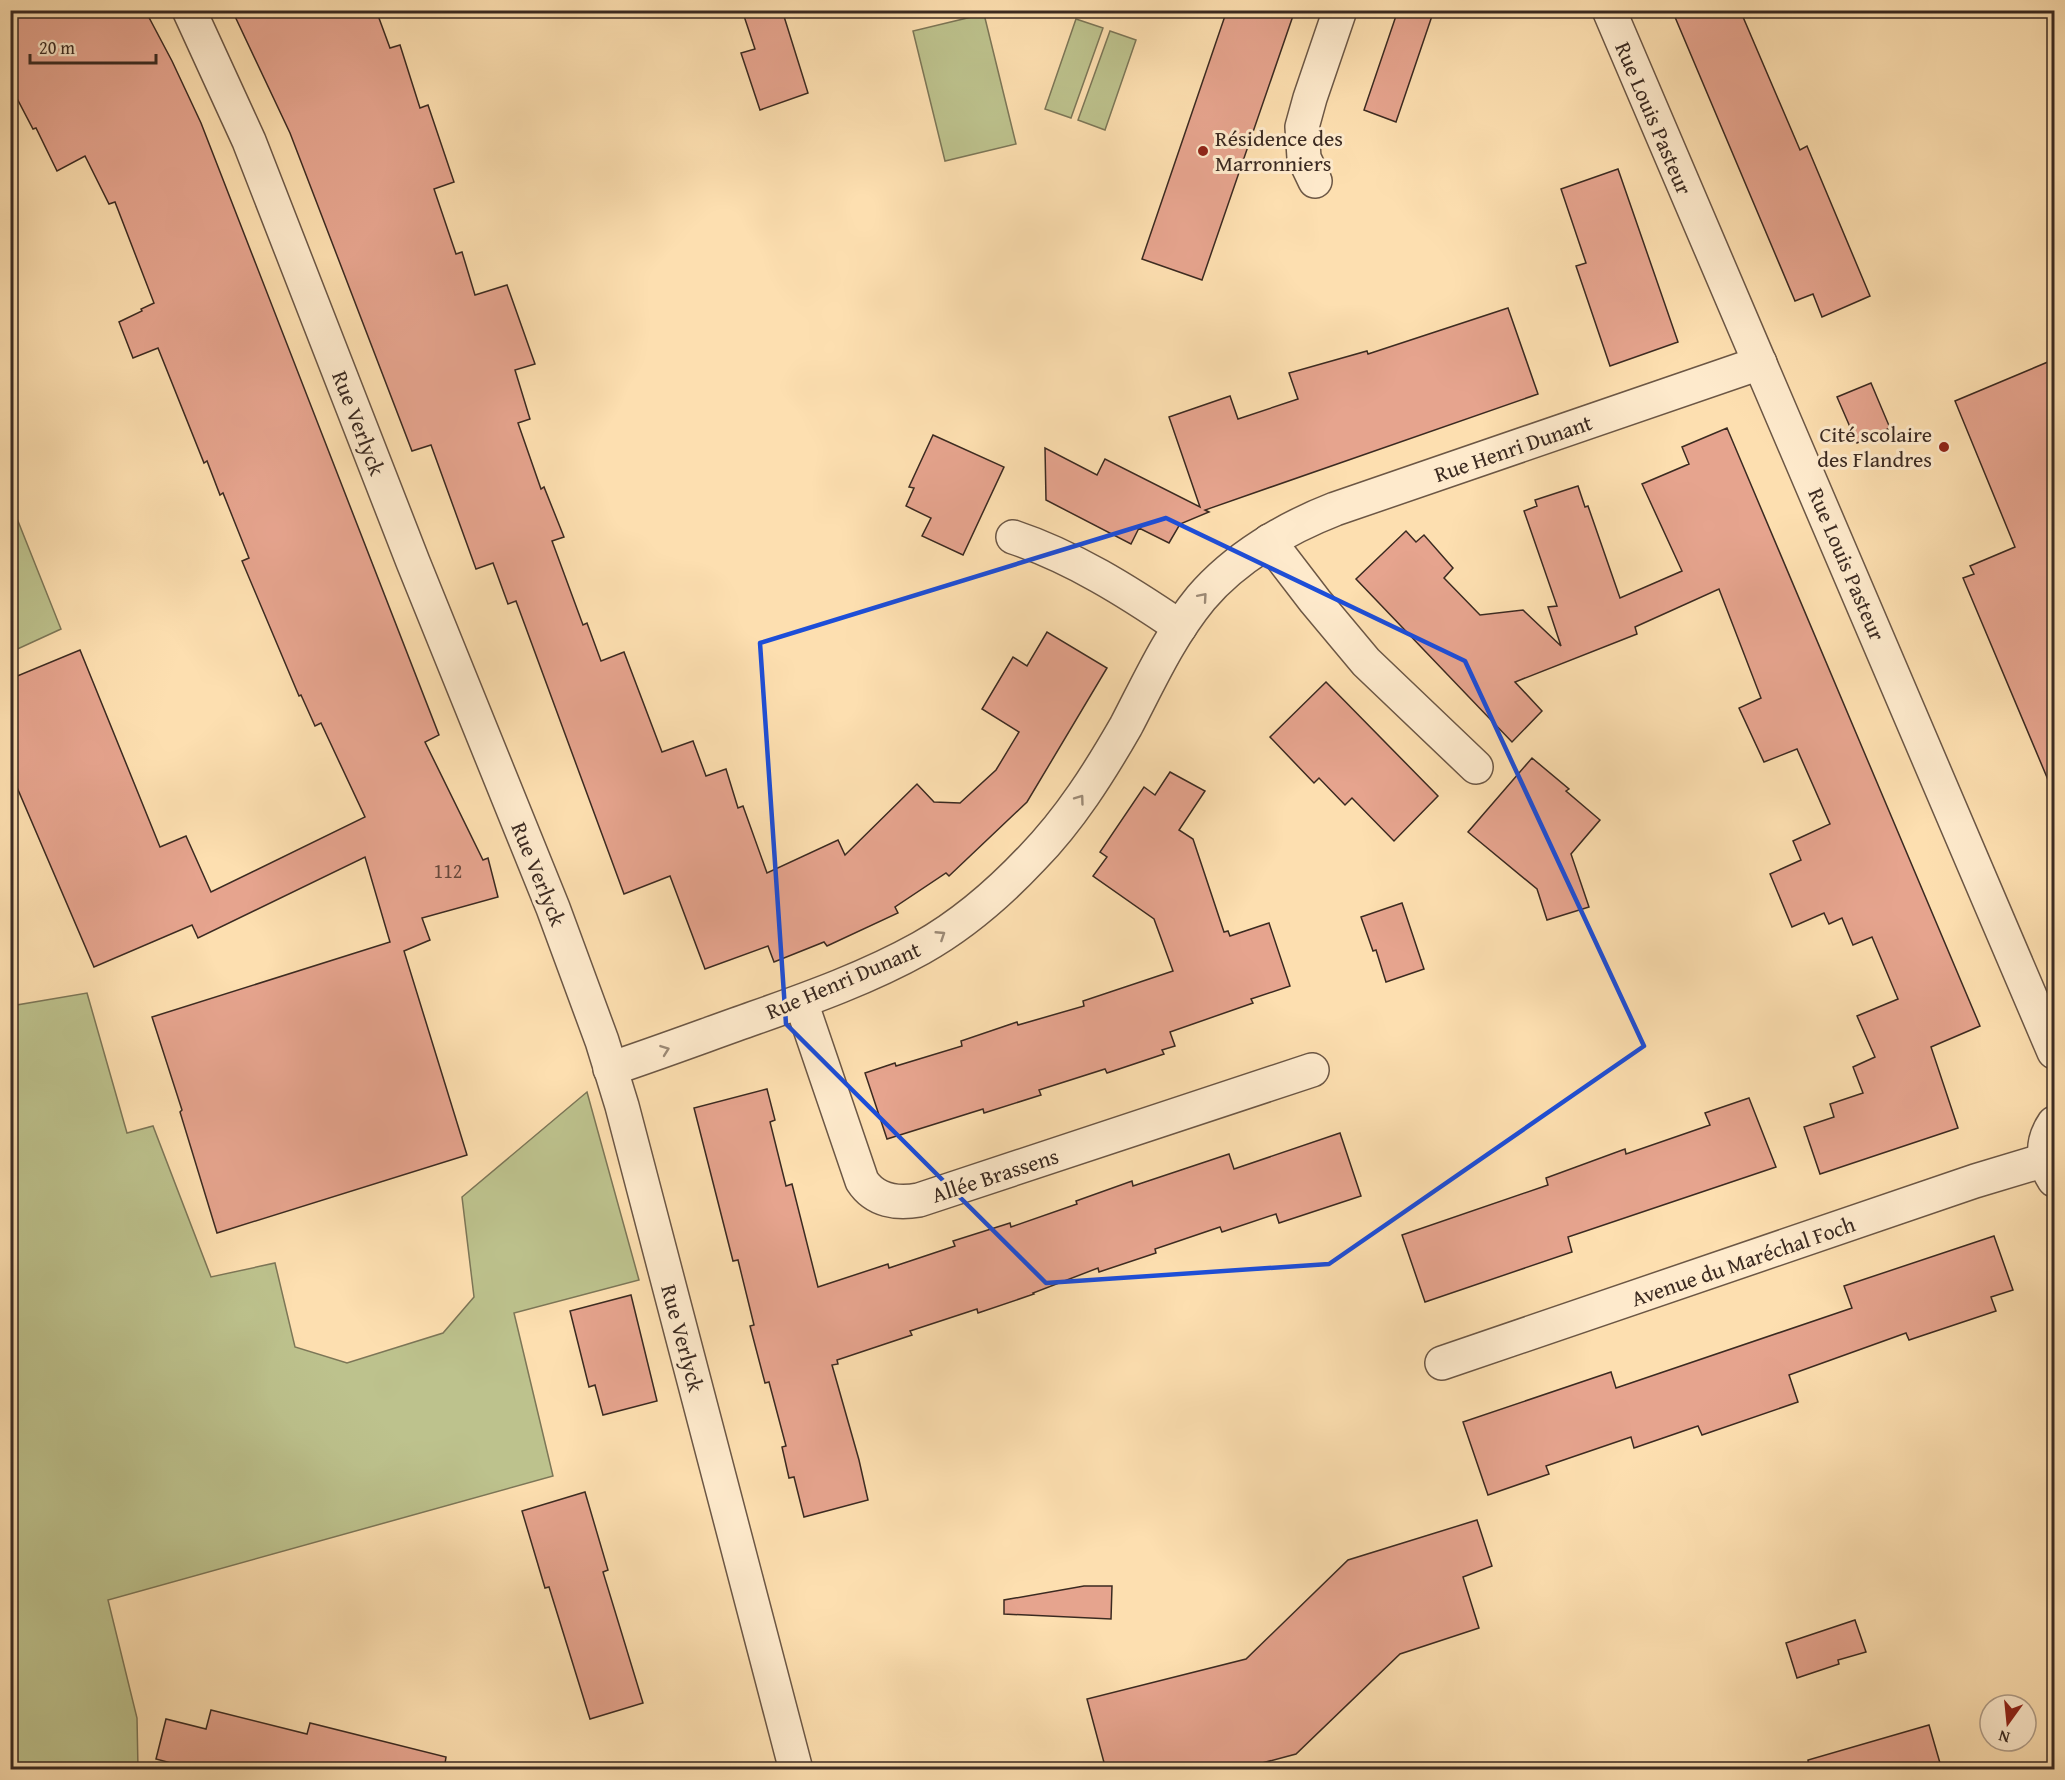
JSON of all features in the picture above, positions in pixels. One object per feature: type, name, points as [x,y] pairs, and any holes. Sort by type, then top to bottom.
[{"type":"street","name":"Rue Verlyck","points":[[189,10],[249,141],[413,562],[553,908],[610,1069],[796,1770]]},
{"type":"street","points":[[1315,181],[1304,158],[1302,127],[1340,10]]},
{"type":"street","name":"Rue Louis Pasteur","points":[[1609,10],[2055,1052]]},
{"type":"street","name":"Rue Henri Dunant","points":[[610,1069],[801,1002],[854,980],[922,948],[962,921],[1007,884],[1055,833],[1092,783],[1180,627],[1214,584],[1269,541],[1335,509],[1760,363]]},
{"type":"street","points":[[1013,537],[1072,561],[1180,627]]},
{"type":"street","points":[[1269,541],[1366,662],[1476,767]]},
{"type":"street","name":"Allée Brassens","points":[[801,1002],[862,1181],[875,1195],[896,1202],[919,1200],[1312,1070]]},
{"type":"street","points":[[2050,1170],[2044,1146],[2049,1131],[2055,1123]]},
{"type":"street","name":"Avenue du Maréchal Foch","points":[[1442,1363],[1975,1181],[2050,1170]]},
{"type":"highlighted area","points":[[1166,518],[1465,661],[1644,1046],[1329,1264],[1046,1283],[786,1024],[760,643]]},
{"type":"green space","points":[[984,14],[1016,144],[945,161],[913,31]]},
{"type":"green space","points":[[1076,19],[1103,28],[1071,118],[1045,109]]},
{"type":"green space","points":[[1110,31],[1136,40],[1105,130],[1078,120]]},
{"type":"green space","points":[[10,501],[61,629],[11,652],[10,652]]},
{"type":"green space","points":[[87,993],[127,1133],[153,1126],[211,1277],[275,1263],[295,1347],[347,1363],[443,1333],[474,1297],[462,1197],[587,1092],[639,1280],[514,1313],[553,1476],[108,1600],[137,1718],[138,1769],[11,1769],[11,1006]]},
{"type":"building","points":[[10,10],[145,10],[201,123],[439,735],[425,742],[483,860],[488,858],[498,897],[422,918],[430,940],[404,951],[467,1155],[217,1233],[180,1112],[182,1110],[152,1017],[390,942],[365,857],[198,938],[192,925],[94,967],[10,771],[10,679],[80,650],[160,847],[186,836],[211,892],[365,817],[321,723],[315,726],[301,695],[299,696],[242,561],[249,558],[223,493],[220,495],[207,461],[204,463],[158,348],[133,358],[119,322],[154,303],[115,202],[109,204],[85,156],[57,171],[36,128],[33,129],[10,85]]},
{"type":"building","points":[[232,10],[376,10],[390,48],[400,45],[420,108],[428,105],[454,182],[434,189],[456,254],[462,252],[475,295],[507,285],[535,364],[515,370],[530,419],[518,423],[541,489],[544,487],[564,537],[552,541],[583,625],[587,623],[601,661],[624,652],[662,752],[693,741],[706,776],[726,769],[738,808],[743,806],[767,873],[838,840],[845,855],[917,784],[934,802],[960,803],[996,770],[1019,732],[982,709],[1013,657],[1027,666],[1047,632],[1107,668],[1027,802],[949,876],[946,873],[895,907],[898,913],[827,946],[824,942],[774,962],[768,946],[705,969],[670,876],[624,894],[516,601],[508,604],[493,563],[476,569],[431,445],[412,451],[290,133]]},
{"type":"building","points":[[742,10],[782,10],[808,93],[760,110],[741,53],[755,49]]},
{"type":"building","name":"Résidence des Marronniers","points":[[1227,10],[1295,10],[1202,280],[1142,259]]},
{"type":"building","points":[[1398,10],[1434,10],[1396,122],[1364,110]]},
{"type":"building","points":[[1672,10],[1740,10],[1800,150],[1807,146],[1870,296],[1822,317],[1813,294],[1795,301]]},
{"type":"building","points":[[1618,169],[1678,342],[1610,366],[1576,266],[1586,263],[1561,189]]},
{"type":"building","points":[[1508,308],[1538,394],[1205,510],[1209,512],[1180,524],[1169,543],[1139,528],[1131,544],[1046,500],[1045,448],[1097,475],[1105,459],[1200,507],[1169,417],[1230,396],[1238,419],[1298,399],[1289,373],[1367,351],[1368,354]]},
{"type":"building","points":[[2055,359],[2054,794],[1963,578],[1974,574],[1970,566],[2015,547],[1955,401]]},
{"type":"building","points":[[1871,383],[1890,428],[1857,443],[1837,397]]},
{"type":"building","points":[[1727,428],[1980,1026],[1931,1047],[1958,1128],[1820,1174],[1804,1127],[1834,1117],[1830,1104],[1863,1093],[1853,1067],[1875,1057],[1857,1016],[1898,999],[1872,937],[1853,945],[1842,918],[1829,924],[1824,913],[1792,927],[1770,874],[1801,860],[1793,841],[1830,824],[1797,749],[1764,762],[1739,708],[1761,698],[1719,589],[1635,627],[1637,634],[1515,682],[1542,711],[1512,742],[1356,579],[1406,531],[1416,542],[1424,535],[1453,568],[1444,578],[1480,615],[1523,610],[1561,646],[1548,607],[1557,606],[1524,511],[1537,506],[1535,500],[1578,486],[1585,507],[1588,506],[1620,598],[1682,571],[1642,484],[1689,464],[1682,447]]},
{"type":"building","points":[[933,435],[1004,467],[963,555],[922,536],[931,518],[906,506],[914,488],[909,487]]},
{"type":"building","points":[[1326,682],[1438,796],[1394,841],[1352,798],[1345,805],[1319,778],[1314,783],[1270,737]]},
{"type":"building","points":[[1532,758],[1569,789],[1566,791],[1600,820],[1571,854],[1589,907],[1547,920],[1537,889],[1468,832]]},
{"type":"building","points":[[1170,772],[1205,791],[1179,830],[1193,839],[1224,932],[1228,931],[1230,936],[1269,923],[1290,986],[1251,999],[1253,1003],[1170,1032],[1175,1046],[1162,1050],[1164,1054],[1107,1073],[1105,1069],[1039,1090],[1041,1095],[984,1113],[983,1109],[887,1139],[865,1073],[962,1046],[961,1041],[1017,1022],[1018,1025],[1084,1006],[1083,1001],[1173,971],[1154,919],[1093,876],[1107,857],[1100,852],[1144,787],[1155,795]]},
{"type":"building","points":[[1402,903],[1424,969],[1386,982],[1376,950],[1373,951],[1361,917]]},
{"type":"building","points":[[767,1089],[775,1120],[770,1122],[786,1186],[792,1184],[818,1287],[888,1264],[889,1268],[955,1246],[953,1241],[1010,1223],[1011,1227],[1077,1204],[1076,1201],[1132,1181],[1133,1186],[1229,1154],[1234,1169],[1340,1133],[1361,1196],[1279,1223],[1276,1214],[1222,1232],[1220,1227],[1155,1249],[1156,1253],[1099,1272],[1098,1268],[1034,1294],[978,1313],[977,1309],[910,1331],[912,1335],[837,1360],[838,1364],[832,1365],[868,1500],[804,1517],[794,1477],[789,1478],[782,1447],[786,1446],[769,1382],[765,1383],[750,1326],[754,1325],[738,1260],[733,1261],[694,1108]]},
{"type":"building","points":[[1749,1098],[1776,1167],[1568,1237],[1572,1252],[1425,1302],[1402,1235],[1548,1185],[1546,1178],[1625,1149],[1626,1154],[1710,1125],[1705,1113]]},
{"type":"building","points":[[1994,1236],[2013,1290],[1991,1297],[1996,1311],[1909,1340],[1906,1333],[1789,1375],[1798,1402],[1702,1435],[1698,1426],[1634,1448],[1631,1437],[1546,1466],[1549,1474],[1488,1495],[1463,1422],[1611,1372],[1616,1388],[1852,1308],[1844,1286]]},
{"type":"building","points":[[631,1295],[657,1401],[603,1415],[595,1385],[589,1387],[570,1311]]},
{"type":"building","points":[[585,1492],[608,1570],[603,1572],[643,1703],[590,1719],[549,1587],[545,1588],[522,1511]]},
{"type":"building","points":[[1477,1520],[1492,1566],[1463,1577],[1479,1628],[1400,1654],[1296,1754],[1236,1770],[1106,1770],[1087,1699],[1246,1659],[1348,1560]]},
{"type":"building","points":[[1084,1586],[1112,1586],[1111,1619],[1004,1614],[1004,1600]]},
{"type":"building","points":[[1855,1620],[1866,1652],[1838,1660],[1839,1664],[1797,1678],[1786,1643]]},
{"type":"building","points":[[211,1710],[307,1734],[310,1723],[446,1757],[444,1770],[197,1770],[156,1759],[166,1719],[206,1729]]},
{"type":"building","points":[[1929,1725],[1942,1770],[1809,1770],[1808,1760]]},
{"type":"place","name":"Résidence des Marronniers","points":[[1203,151]]},
{"type":"place","name":"Cité scolaire des Flandres","points":[[1944,447]]}]
